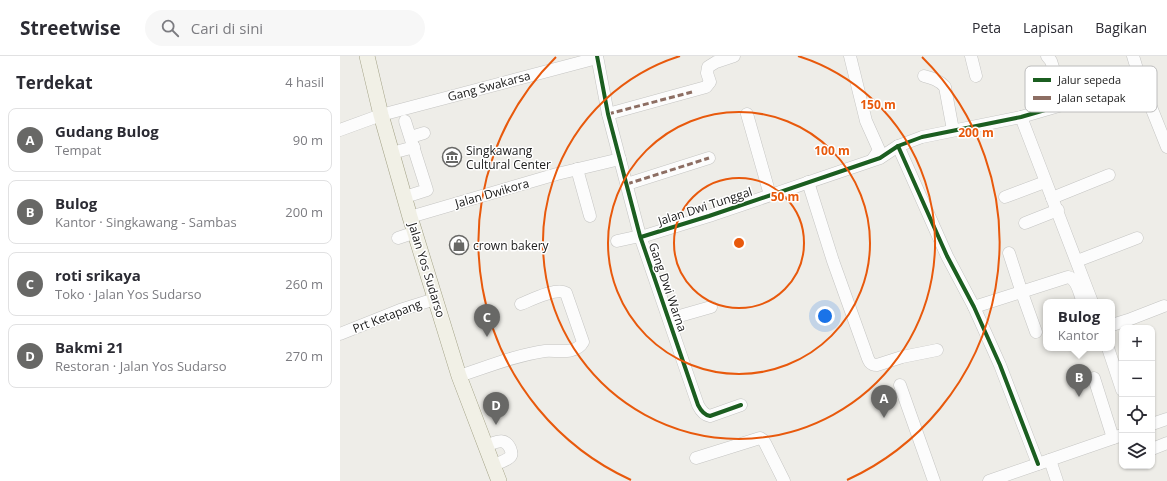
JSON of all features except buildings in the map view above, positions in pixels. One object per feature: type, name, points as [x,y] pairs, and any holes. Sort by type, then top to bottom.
[{"type":"main road","name":"Jalan Yos Sudarso","points":[[367,56],[381,115],[410,217],[416,232],[459,376],[499,481]]},
{"type":"street","points":[[608,114],[706,87],[710,82],[707,73],[708,67],[716,62],[734,56]]},
{"type":"street","points":[[850,56],[866,121],[876,154]]},
{"type":"street","points":[[970,56],[976,76]]},
{"type":"street","points":[[1047,56],[1053,66]]},
{"type":"street","points":[[1133,56],[1136,66]]},
{"type":"street","name":"Gang Swakarsa","points":[[340,130],[381,115],[597,57]]},
{"type":"street","name":"Gang Dwi Warna","points":[[597,57],[608,114],[641,236],[698,405],[702,412],[710,416],[741,405]]},
{"type":"street","points":[[924,76],[933,78],[945,87],[953,130]]},
{"type":"street","name":"Jalan Dwi Tunggal","points":[[617,241],[641,236],[709,216],[808,182],[876,154],[886,155],[897,147],[922,138],[1036,112]]},
{"type":"street","points":[[1153,112],[1167,147]]},
{"type":"street","points":[[747,114],[770,195]]},
{"type":"street","points":[[1021,116],[1091,299]]},
{"type":"street","points":[[405,121],[427,190],[405,197]]},
{"type":"street","points":[[392,153],[412,142],[424,133]]},
{"type":"street","points":[[897,147],[947,256],[974,307],[1044,462],[1057,481]]},
{"type":"street","name":"Jalan Dwikora","points":[[410,217],[620,158]]},
{"type":"street","points":[[627,184],[709,158]]},
{"type":"street","points":[[577,169],[590,216]]},
{"type":"street","points":[[1052,198],[1109,176]]},
{"type":"street","points":[[808,182],[833,261],[870,363],[877,365],[937,350]]},
{"type":"street","points":[[1005,197],[1045,182]]},
{"type":"street","points":[[1025,222],[1058,210]]},
{"type":"street","points":[[398,238],[416,232]]},
{"type":"street","points":[[1077,261],[1138,238]]},
{"type":"street","points":[[1009,253],[1036,332]]},
{"type":"street","points":[[974,307],[1022,293],[1068,277],[1075,281],[1081,299]]},
{"type":"street","points":[[459,376],[514,358],[543,351],[566,351],[576,349],[581,346],[583,342],[566,293],[559,291],[521,304]]},
{"type":"street","name":"Prt Ketapang","points":[[340,334],[435,298]]},
{"type":"street","points":[[1115,324],[1164,306]]},
{"type":"street","points":[[669,320],[710,307]]},
{"type":"street","points":[[1109,351],[1119,381]]},
{"type":"street","points":[[989,481],[1015,477],[1044,462],[1118,436],[1094,378]]},
{"type":"street","points":[[900,385],[934,481]]},
{"type":"street","points":[[1155,423],[1167,419]]},
{"type":"street","points":[[696,458],[760,438],[765,443],[784,481]]},
{"type":"street","points":[[485,446],[505,441],[512,452],[509,458],[493,465]]},
{"type":"street","points":[[1155,448],[1167,443]]},
{"type":"marked path","points":[[608,114],[692,92]]},
{"type":"marked path","points":[[627,184],[709,158]]},
{"type":"cycle path","points":[[597,56],[608,114],[640,236],[698,405],[706,415],[710,416],[741,405]]},
{"type":"cycle path","points":[[641,237],[709,216],[880,158],[898,146],[922,137],[1021,117],[1038,112]]},
{"type":"cycle path","points":[[898,146],[947,256],[974,307],[1000,365],[1038,464]]},
{"type":"place","name":"Singkawang Cultural Center","points":[[452,157]]},
{"type":"place","name":"crown bakery","points":[[459,245]]},
{"type":"place","name":"roti srikaya","points":[[487,337]]},
{"type":"place","name":"Bulog","points":[[1079,397]]},
{"type":"place","name":"Gudang Bulog","points":[[884,418]]},
{"type":"place","name":"Bakmi 21","points":[[496,425]]}]
